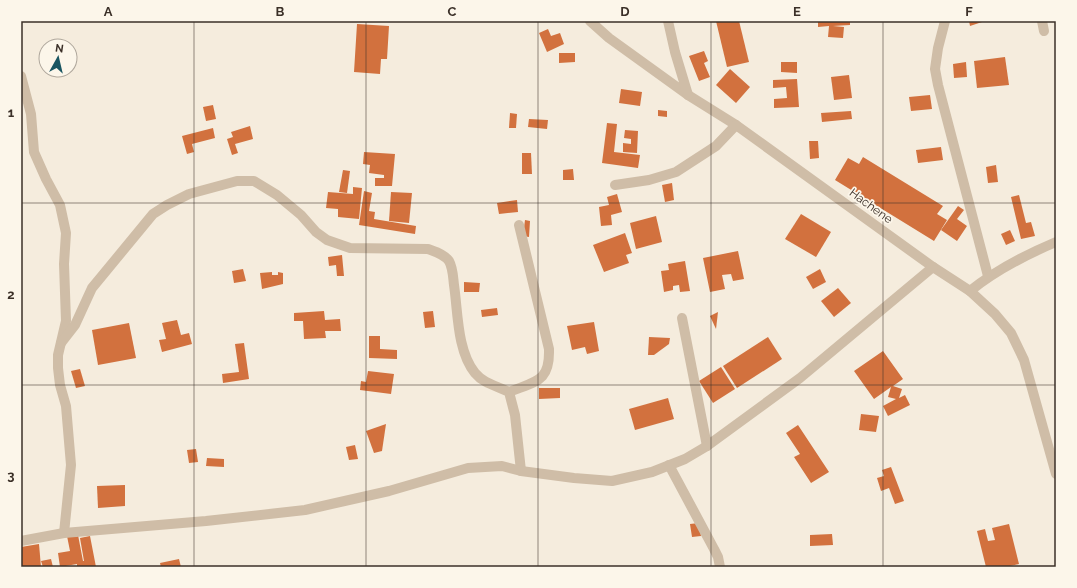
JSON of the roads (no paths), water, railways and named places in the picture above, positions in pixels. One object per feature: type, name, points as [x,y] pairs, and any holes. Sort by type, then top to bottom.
[{"type":"street","name":"Hachene","points":[[590,21],[609,38],[688,95],[736,125],[933,267],[970,291],[995,314],[1011,333],[1024,360],[1056,474]]},
{"type":"street","points":[[668,21],[675,52],[688,95]]},
{"type":"street","points":[[945,21],[938,48],[935,69],[938,86],[988,276]]},
{"type":"street","points":[[21,76],[31,114],[34,152],[60,205],[66,233],[64,264],[66,320],[58,355],[60,384],[66,406],[71,465],[64,533]]},
{"type":"street","points":[[615,185],[649,180],[676,172],[716,146],[736,125]]},
{"type":"street","points":[[61,343],[75,325],[92,288],[153,214],[189,194],[237,181],[254,181],[277,195],[301,215],[316,232],[327,240],[350,248],[428,249],[439,252],[446,258],[452,268],[461,337],[466,359],[476,373],[486,383],[497,386],[509,392],[516,415],[521,471]]},
{"type":"street","points":[[509,392],[539,380],[548,369],[549,360],[549,349],[519,225]]},
{"type":"street","points":[[970,291],[988,276],[1039,249],[1056,242]]},
{"type":"street","points":[[21,541],[64,533],[206,521],[305,510],[389,491],[468,468],[502,466],[521,471],[612,481],[652,472],[685,459],[707,446],[800,378],[933,267]]},
{"type":"street","points":[[682,318],[707,446]]},
{"type":"street","points":[[669,465],[714,549],[718,557],[720,567]]}]
